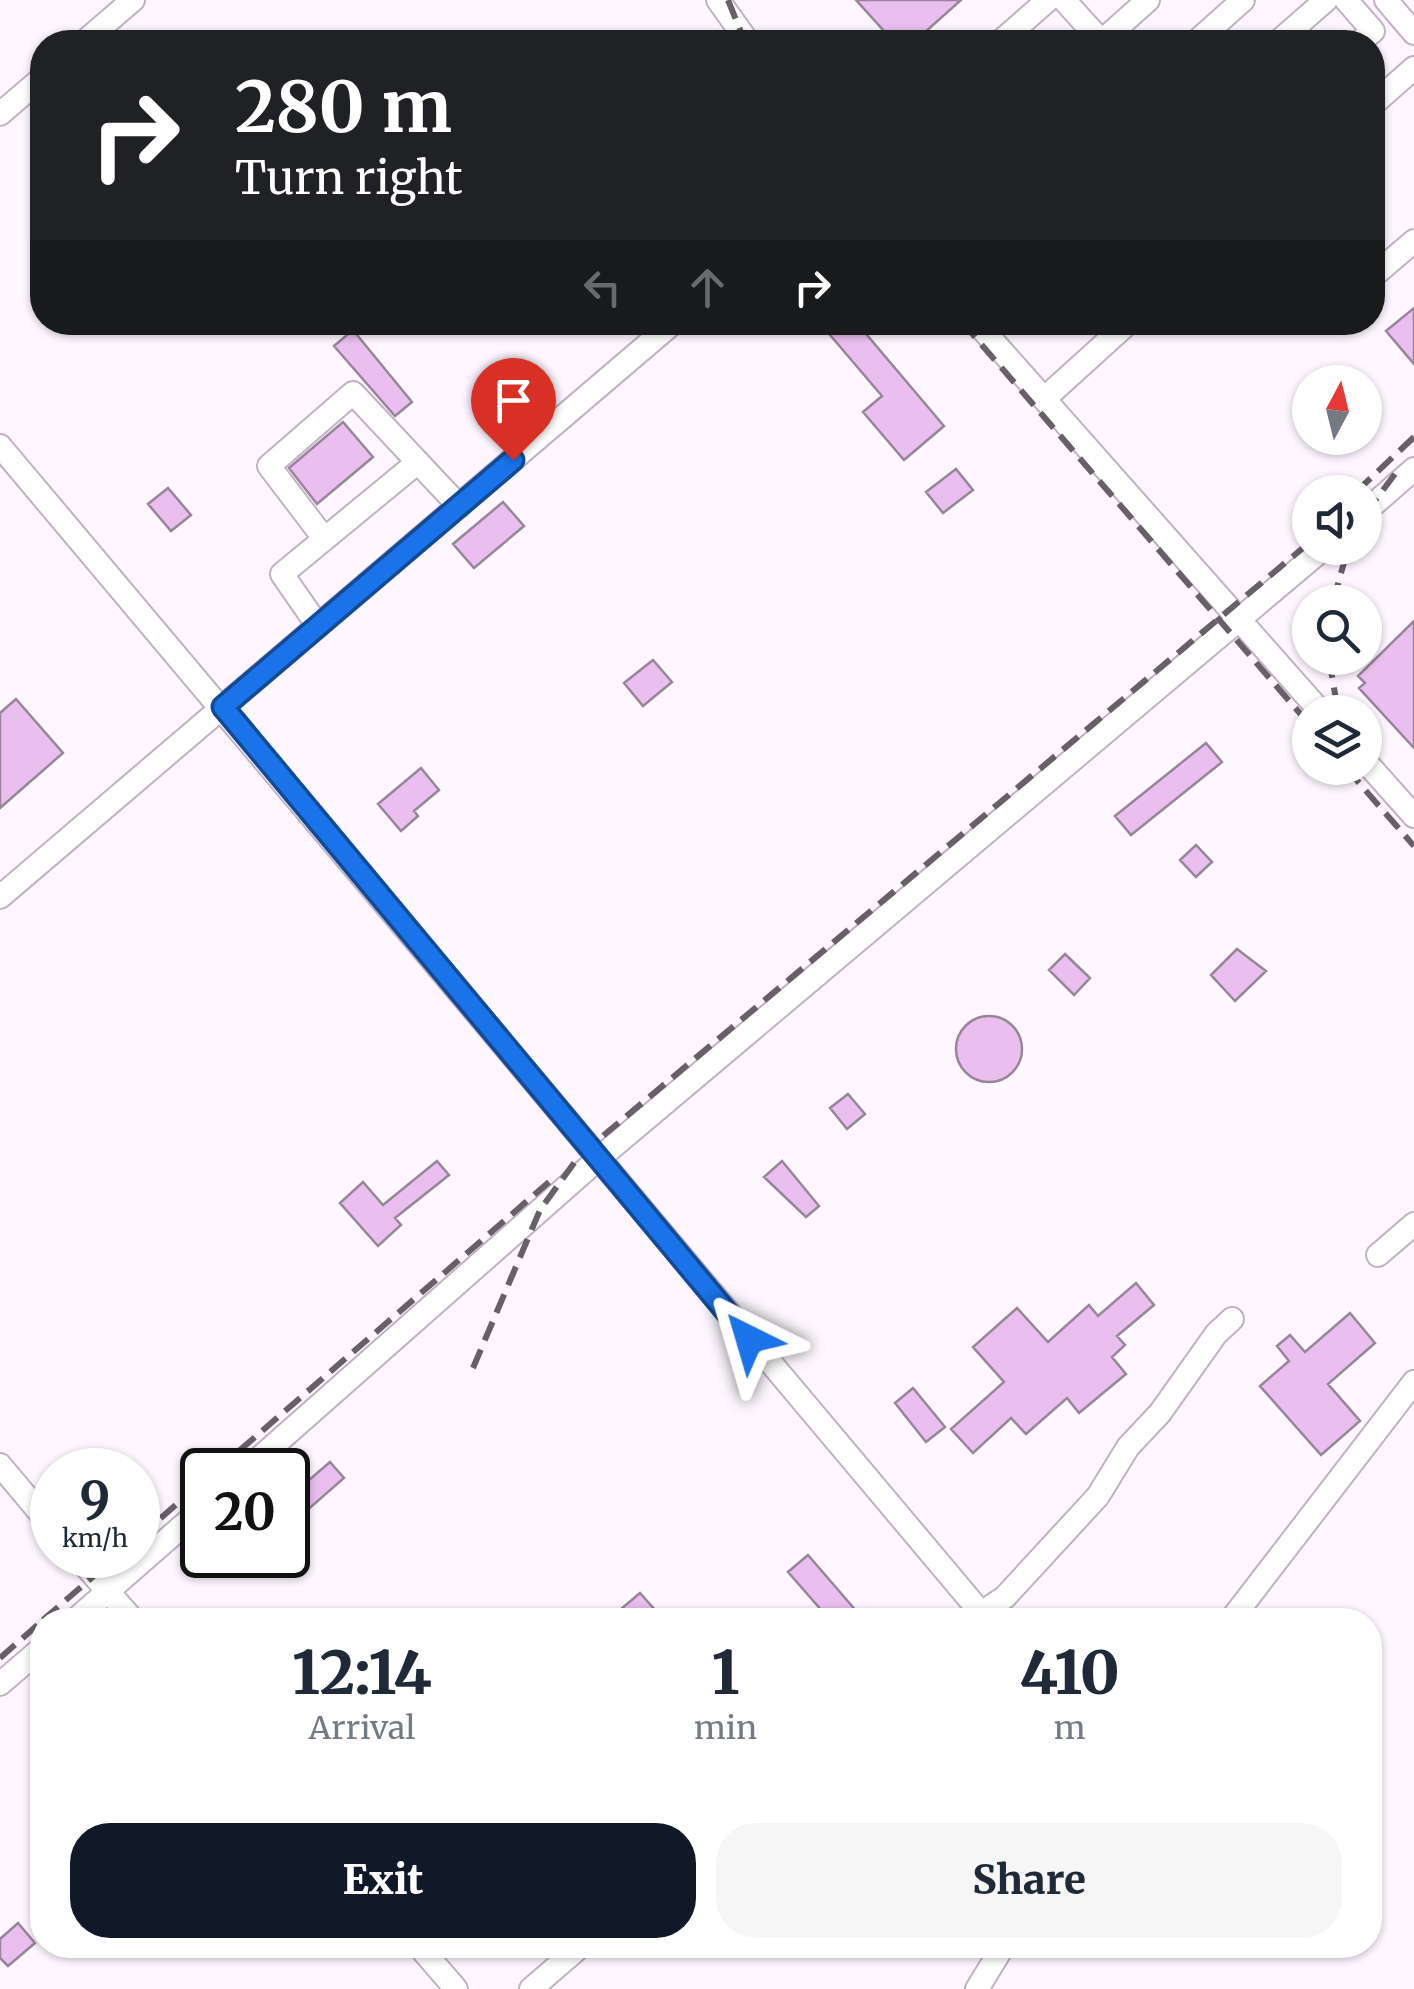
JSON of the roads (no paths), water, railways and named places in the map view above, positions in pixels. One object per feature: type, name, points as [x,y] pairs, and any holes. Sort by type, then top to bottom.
[{"type":"lane","points":[[98,30],[133,0]]},
{"type":"lane","points":[[718,0],[739,30]]},
{"type":"lane","points":[[739,0],[745,30]]},
{"type":"lane","points":[[1014,30],[1048,0]]},
{"type":"lane","points":[[1064,0],[1091,30]]},
{"type":"lane","points":[[1115,30],[1148,0]]},
{"type":"lane","points":[[1209,30],[1243,0]]},
{"type":"lane","points":[[1292,30],[1326,0]]},
{"type":"lane","points":[[1346,0],[1372,30]]},
{"type":"lane","points":[[1386,0],[1414,33]]},
{"type":"lane","points":[[1385,94],[1414,68]]},
{"type":"lane","points":[[0,114],[30,88]]},
{"type":"lane","points":[[1385,266],[1414,241]]},
{"type":"lane","points":[[0,898],[659,335]]},
{"type":"lane","points":[[987,335],[1307,695]]},
{"type":"lane","points":[[1044,399],[1115,335]]},
{"type":"lane","points":[[322,537],[269,466],[353,393],[459,506]]},
{"type":"lane","points":[[0,446],[223,707],[971,1608]]},
{"type":"lane","points":[[318,626],[282,574],[322,537],[418,462]]},
{"type":"lane","points":[[1382,497],[1414,469]]},
{"type":"lane","points":[[271,1448],[597,1160],[1304,565]]},
{"type":"lane","points":[[1382,780],[1414,816]]},
{"type":"lane","points":[[1378,1255],[1414,1224]]},
{"type":"lane","points":[[991,1608],[1098,1496],[1128,1448],[1160,1413],[1216,1334],[1232,1319]]},
{"type":"lane","points":[[1240,1608],[1414,1382]]},
{"type":"lane","points":[[0,1465],[30,1501]]},
{"type":"lane","points":[[89,1608],[180,1528]]},
{"type":"lane","points":[[96,1578],[122,1608]]},
{"type":"lane","points":[[0,1684],[30,1658]]},
{"type":"lane","points":[[429,1958],[456,1989]]},
{"type":"lane","points":[[531,1989],[567,1958]]},
{"type":"lane","points":[[977,1989],[996,1958]]},
{"type":"railway","points":[[728,0],[740,30]]},
{"type":"railway","points":[[973,335],[1292,704]]},
{"type":"railway","points":[[1374,475],[1414,437]]},
{"type":"railway","points":[[1382,491],[1401,466]]},
{"type":"railway","points":[[473,1368],[540,1210],[579,1156],[1292,557]]},
{"type":"railway","points":[[1338,585],[1343,565]]},
{"type":"railway","points":[[1332,675],[1335,695]]},
{"type":"railway","points":[[1361,785],[1414,846]]},
{"type":"railway","points":[[242,1448],[549,1182]]},
{"type":"railway","points":[[160,1519],[180,1501]]},
{"type":"railway","points":[[57,1608],[91,1578]]},
{"type":"railway","points":[[0,1658],[30,1632]]}]
